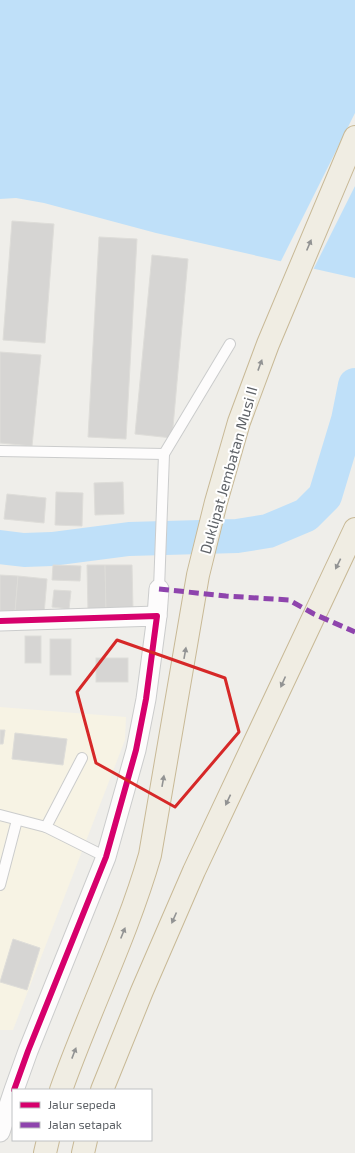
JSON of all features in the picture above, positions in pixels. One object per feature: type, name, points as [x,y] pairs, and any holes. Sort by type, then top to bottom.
[{"type":"highway","name":"Duklipat Jembatan Musi II","points":[[61,1089],[141,885],[150,855],[198,575],[216,502],[239,422],[268,344],[355,137]]},
{"type":"highway","points":[[102,1089],[142,991],[194,871],[353,536]]},
{"type":"highway","points":[[45,1153],[48,1141]]},
{"type":"highway","points":[[83,1153],[86,1141]]},
{"type":"street","points":[[14,1089],[28,1051],[106,857],[136,750],[146,699],[157,616],[159,580]]},
{"type":"street","points":[[0,621],[157,616]]},
{"type":"street","points":[[0,1132],[12,1097]]},
{"type":"lane","points":[[159,580],[164,454],[230,344]]},
{"type":"lane","points":[[0,451],[164,454]]},
{"type":"lane","points":[[46,826],[82,758]]},
{"type":"lane","points":[[0,815],[46,826],[106,857]]},
{"type":"lane","points":[[0,885],[17,820]]},
{"type":"highlighted area","points":[[117,640],[225,678],[239,732],[175,807],[96,763],[77,692]]},
{"type":"shaded area","points":[[0,707],[126,717],[125,740],[13,1030],[0,1030]]},
{"type":"water","points":[[0,0],[355,0],[355,278],[156,233],[44,203],[16,198],[0,199]]},
{"type":"pier","points":[[355,113],[355,186],[313,270],[280,263]]},
{"type":"building","points":[[12,221],[54,224],[45,343],[3,340]]},
{"type":"building","points":[[99,237],[137,239],[126,439],[88,437]]},
{"type":"building","points":[[152,255],[188,259],[172,438],[135,434]]},
{"type":"building","points":[[0,352],[41,355],[32,446],[0,443]]},
{"type":"building","points":[[123,482],[124,514],[95,515],[94,483]]},
{"type":"building","points":[[56,492],[83,493],[82,526],[55,525]]},
{"type":"building","points":[[7,494],[46,498],[44,523],[4,519]]},
{"type":"building","points":[[53,565],[81,566],[80,581],[52,580]]},
{"type":"building","points":[[87,565],[105,565],[106,610],[88,611]]},
{"type":"building","points":[[105,565],[132,565],[133,610],[106,610]]},
{"type":"building","points":[[0,575],[18,576],[15,612],[0,611]]},
{"type":"building","points":[[18,576],[47,579],[44,614],[15,612]]},
{"type":"building","points":[[54,590],[71,591],[69,609],[52,607]]},
{"type":"building","points":[[25,636],[41,636],[41,663],[25,663]]},
{"type":"building","points":[[50,639],[71,639],[71,675],[50,675]]},
{"type":"building","points":[[96,658],[128,658],[128,682],[96,682]]},
{"type":"building","points":[[0,730],[5,730],[3,744],[0,744]]},
{"type":"building","points":[[15,733],[67,739],[63,765],[12,759]]},
{"type":"building","points":[[13,939],[40,948],[27,990],[0,982]]},
{"type":"waterway","points":[[0,547],[24,550],[52,549],[129,539],[237,536],[268,531],[306,515],[325,496],[348,420],[355,385]]},
{"type":"marked path","points":[[159,589],[226,596],[289,600],[314,614],[355,632]]},
{"type":"cycle path","points":[[0,621],[157,616],[146,699],[136,750],[106,857],[28,1051],[14,1089]]}]
